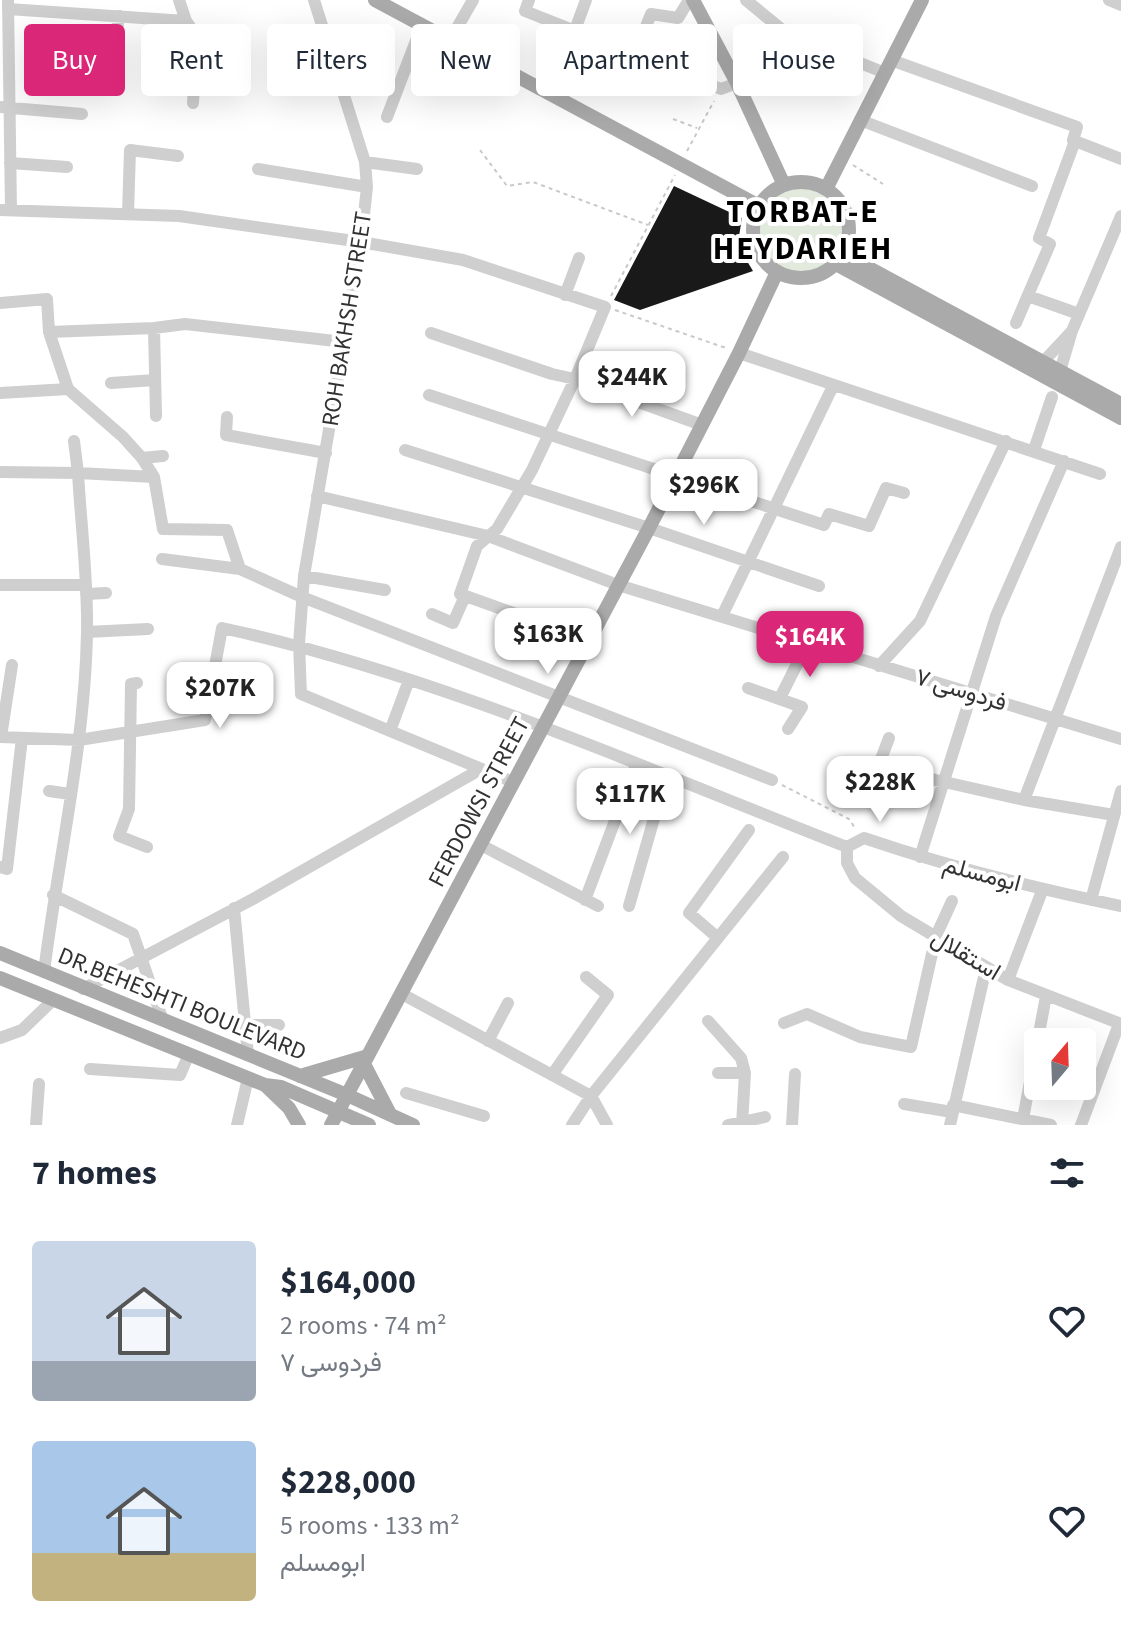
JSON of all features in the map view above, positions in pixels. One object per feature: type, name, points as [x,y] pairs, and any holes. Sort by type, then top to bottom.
[{"type":"main road","points":[[691,0],[733,76]]},
{"type":"main road","points":[[826,189],[922,0]]},
{"type":"main road","points":[[381,2],[420,24]]},
{"type":"main road","points":[[520,77],[759,206]]},
{"type":"main road","points":[[743,96],[784,185]]},
{"type":"main road","points":[[740,195],[764,190],[777,168]]},
{"type":"main road","points":[[813,183],[826,189],[840,201],[848,217],[849,235],[839,259],[825,272],[809,277],[793,277],[777,272],[764,261],[754,240],[753,229],[759,206],[774,190],[784,185],[813,183]]},
{"type":"main road","points":[[839,259],[1043,362],[1056,384],[1121,404]]},
{"type":"main road","points":[[839,259],[1121,418]]},
{"type":"main road","name":"FERDOWSI STREET","points":[[335,1118],[649,528],[777,272]]},
{"type":"main road","name":"DR.BEHESHTI BOULEVARD","points":[[0,953],[413,1125]]},
{"type":"main road","name":"DR.BEHESHTI BOULEVARD","points":[[0,978],[265,1085],[281,1087],[335,1118],[369,1125]]},
{"type":"main road","points":[[243,1076],[251,1060],[248,1055]]},
{"type":"main road","points":[[300,1076],[366,1060],[390,1115]]},
{"type":"main road","points":[[265,1085],[289,1108],[299,1125]]},
{"type":"street","points":[[179,0],[186,21],[197,37],[193,103]]},
{"type":"street","name":"ROH BAKHSH STREET","points":[[314,0],[365,162],[367,187],[361,242],[304,576],[299,644],[301,694],[390,731]]},
{"type":"street","points":[[459,24],[473,0]]},
{"type":"street","points":[[529,0],[525,11],[559,24]]},
{"type":"street","points":[[577,24],[586,0]]},
{"type":"street","points":[[647,24],[651,14],[678,18],[691,0]]},
{"type":"street","points":[[746,0],[786,33],[1077,127],[1075,141],[1039,238],[1050,244],[1016,323]]},
{"type":"street","points":[[1109,0],[1121,5]]},
{"type":"street","points":[[186,21],[8,5],[4,107],[5,140],[10,163],[5,210],[179,216],[361,242],[463,260],[605,307],[575,379],[522,486],[497,529],[477,546],[460,594],[589,640]]},
{"type":"street","points":[[118,24],[119,16]]},
{"type":"street","points":[[387,117],[411,54]]},
{"type":"street","points":[[717,87],[733,84]]},
{"type":"street","points":[[4,107],[82,114]]},
{"type":"street","points":[[860,120],[1032,186]]},
{"type":"street","points":[[1075,141],[1121,159]]},
{"type":"street","points":[[128,214],[130,150],[178,156]]},
{"type":"street","points":[[365,162],[417,169]]},
{"type":"street","points":[[10,163],[67,167]]},
{"type":"street","points":[[258,169],[367,187]]},
{"type":"street","points":[[1034,450],[1072,331],[1121,216]]},
{"type":"street","points":[[565,295],[579,258]]},
{"type":"street","points":[[1018,282],[1030,292],[1079,314]]},
{"type":"street","points":[[0,303],[47,299],[49,332],[68,389],[123,437],[142,458],[154,477],[163,529],[227,530],[240,569]]},
{"type":"street","points":[[49,332],[185,324],[344,342]]},
{"type":"street","points":[[154,328],[156,416]]},
{"type":"street","points":[[1043,362],[1072,331]]},
{"type":"street","points":[[431,333],[575,379],[702,425]]},
{"type":"street","points":[[739,353],[1100,474]]},
{"type":"street","points":[[111,383],[155,380]]},
{"type":"street","points":[[722,616],[833,386]]},
{"type":"street","points":[[0,393],[68,389]]},
{"type":"street","points":[[429,395],[824,525],[829,514],[869,526],[886,488],[904,493]]},
{"type":"street","points":[[227,417],[226,435],[326,453]]},
{"type":"street","points":[[44,972],[53,895],[79,740],[87,632],[74,441]]},
{"type":"street","points":[[879,666],[920,621],[1006,441]]},
{"type":"street","points":[[405,450],[819,586]]},
{"type":"street","points":[[142,458],[163,456]]},
{"type":"street","points":[[920,857],[996,616],[1064,461]]},
{"type":"street","points":[[0,472],[154,477]]},
{"type":"street","name":"فردوسی ۷","points":[[317,496],[488,536],[618,585],[1121,739]]},
{"type":"street","points":[[1024,800],[1121,547]]},
{"type":"street","points":[[162,559],[240,569],[302,597],[772,780]]},
{"type":"street","points":[[304,576],[385,590]]},
{"type":"street","points":[[0,585],[106,593]]},
{"type":"street","points":[[432,614],[453,623],[465,596]]},
{"type":"street","points":[[12,665],[1,737],[79,740],[205,720],[222,628],[299,644],[409,680],[542,728],[847,847],[864,838]]},
{"type":"street","points":[[87,632],[148,629]]},
{"type":"street","points":[[780,698],[807,644]]},
{"type":"street","points":[[409,680],[390,731],[513,782]]},
{"type":"street","points":[[137,683],[131,684],[129,809],[119,836],[147,847]]},
{"type":"street","points":[[748,688],[802,707],[788,729]]},
{"type":"street","points":[[0,867],[7,869],[22,738]]},
{"type":"street","points":[[889,738],[878,767],[1024,800],[1114,815]]},
{"type":"street","points":[[585,900],[636,765]]},
{"type":"street","points":[[83,989],[398,818],[481,769]]},
{"type":"street","points":[[629,906],[657,808],[662,775]]},
{"type":"street","points":[[49,791],[70,794]]},
{"type":"street","points":[[1091,900],[1121,791]]},
{"type":"street","points":[[718,938],[689,913],[749,830]]},
{"type":"street","name":"ابومسلم","points":[[864,838],[1042,891],[1121,906]]},
{"type":"street","points":[[481,845],[598,906]]},
{"type":"street","name":"استقلال","points":[[847,847],[847,863],[855,878],[901,916],[1008,980],[1120,1024]]},
{"type":"street","points":[[572,1125],[591,1096],[783,857]]},
{"type":"street","points":[[1008,980],[1042,891]]},
{"type":"street","points":[[53,895],[133,934],[162,1018]]},
{"type":"street","points":[[784,1023],[807,1014],[860,1037],[911,1047],[936,936],[952,901]]},
{"type":"street","points":[[234,908],[248,1055]]},
{"type":"street","points":[[952,1114],[986,968]]},
{"type":"street","points":[[552,1075],[608,995],[586,977]]},
{"type":"street","points":[[402,994],[591,1096],[607,1125]]},
{"type":"street","points":[[1023,1119],[1046,996]]},
{"type":"street","points":[[0,1038],[22,1030],[53,1000]]},
{"type":"street","points":[[488,1041],[508,1003]]},
{"type":"street","points":[[708,1021],[741,1058],[745,1073],[743,1123]]},
{"type":"street","points":[[1081,1125],[1120,1024]]},
{"type":"street","points":[[247,1025],[279,1025]]},
{"type":"street","points":[[90,1069],[180,1075],[189,1054]]},
{"type":"street","points":[[718,1073],[745,1073]]},
{"type":"street","points":[[792,1119],[795,1074]]},
{"type":"street","points":[[237,1125],[243,1076]]},
{"type":"street","points":[[36,1125],[39,1084]]},
{"type":"street","points":[[406,1093],[484,1116]]},
{"type":"street","points":[[904,1104],[952,1114],[1023,1119],[1051,1125]]},
{"type":"street","points":[[728,1125],[765,1117]]},
{"type":"path","points":[[721,89],[605,307],[739,353]]},
{"type":"path","points":[[673,119],[699,129]]},
{"type":"path","points":[[480,150],[507,186],[533,182],[649,225]]},
{"type":"path","points":[[842,158],[883,184]]},
{"type":"path","points":[[772,780],[849,819],[864,838]]},
{"type":"shaded area","points":[[800,188],[824,195],[836,207],[843,231],[836,255],[824,267],[800,274],[776,267],[764,255],[757,231],[764,207],[776,195]]},
{"type":"building","points":[[674,186],[742,218],[739,236],[744,256],[753,271],[640,310],[614,300]]},
{"type":"district","name":"TORBAT-E HEYDARIEH","points":[[803,230]]}]
